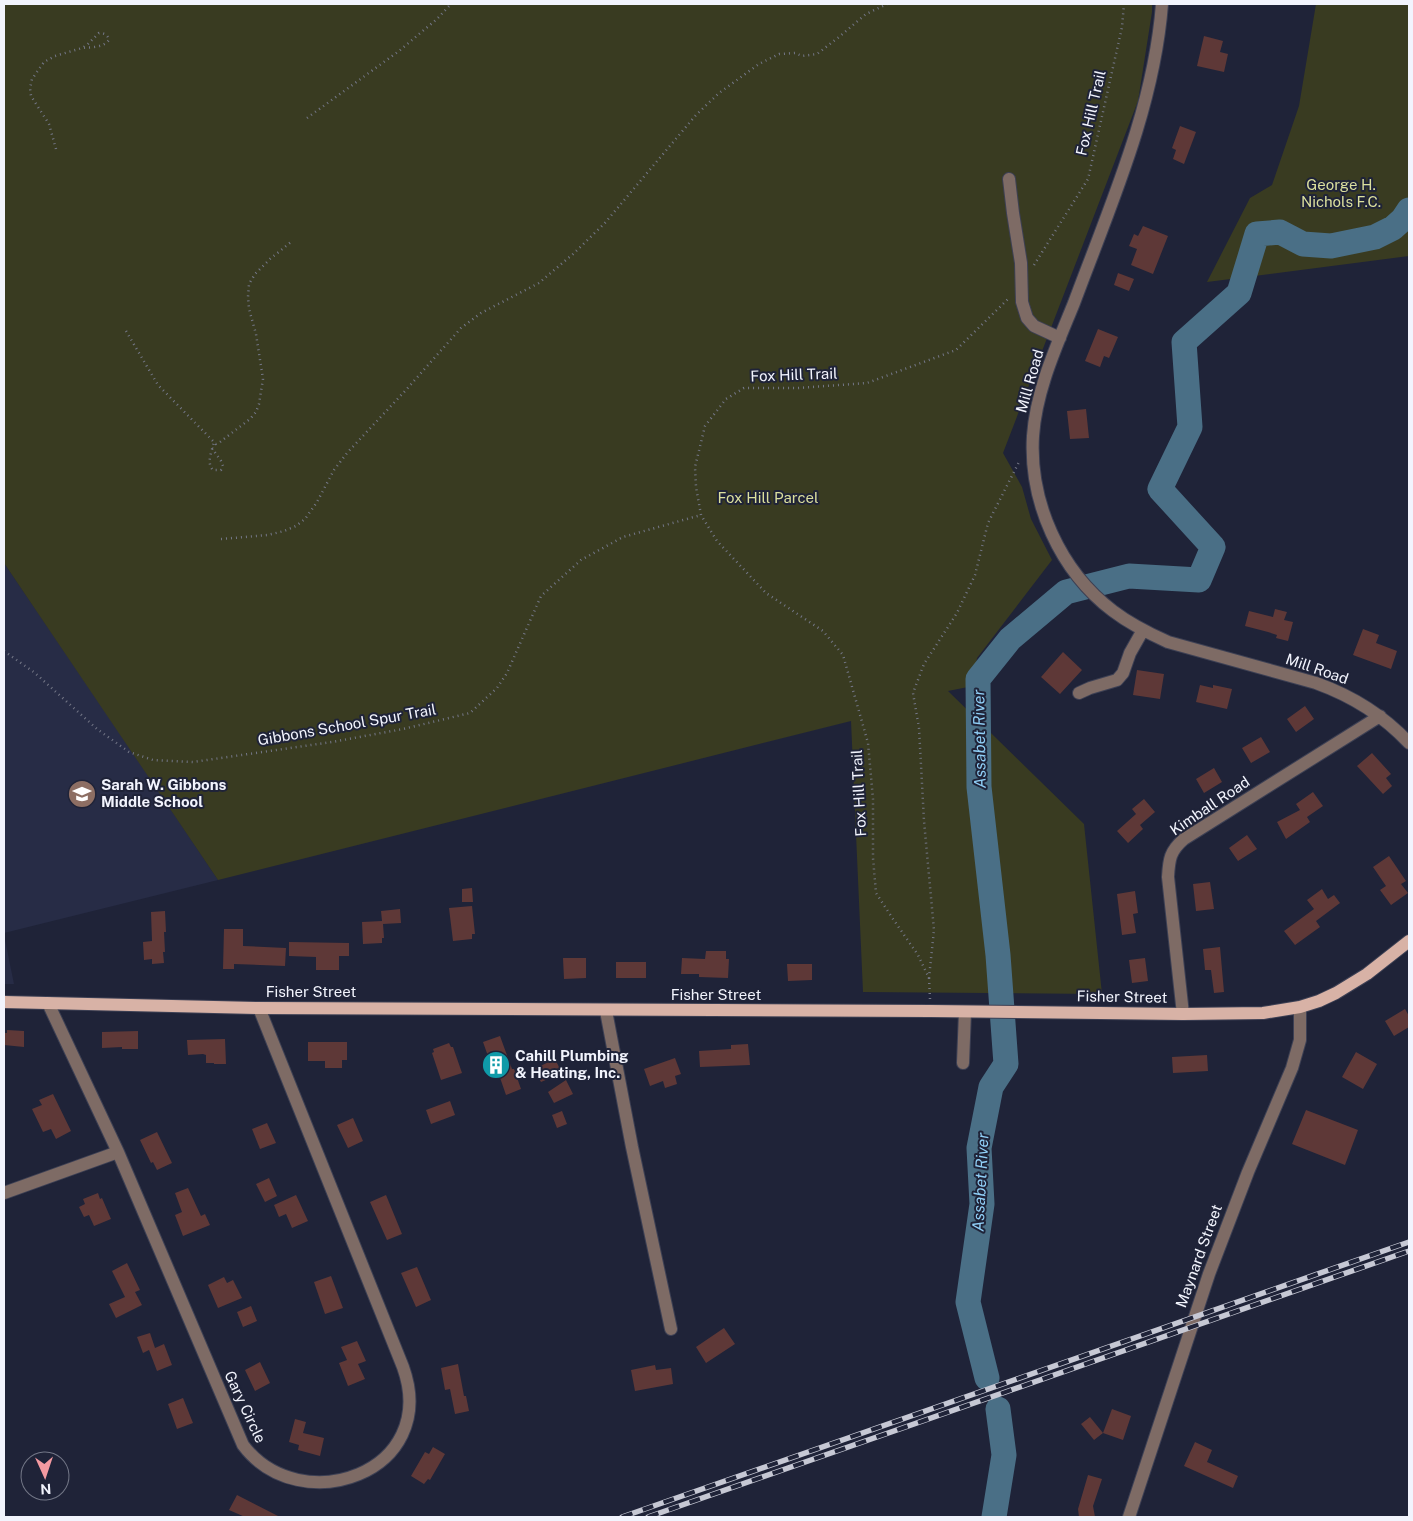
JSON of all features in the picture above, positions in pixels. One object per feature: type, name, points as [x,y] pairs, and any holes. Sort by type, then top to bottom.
[{"type":"main road","name":"Fisher Street","points":[[4,1002],[259,1008],[1263,1013],[1319,1002],[1353,984],[1409,942]]},
{"type":"street","name":"Mill Road","points":[[1162,4],[1154,60],[1144,105],[1132,144],[1047,372],[1035,414],[1033,458],[1035,480],[1040,501],[1050,529],[1067,561],[1080,579],[1111,610],[1129,622],[1168,642],[1323,686],[1362,703],[1399,732],[1409,743]]},
{"type":"street","points":[[1009,179],[1021,263],[1022,302],[1027,318],[1034,326],[1060,338]]},
{"type":"street","points":[[1079,693],[1117,680],[1123,673],[1130,653],[1143,630]]},
{"type":"street","name":"Kimball Road","points":[[1183,1014],[1168,877],[1168,866],[1172,852],[1184,839],[1380,716]]},
{"type":"street","name":"Gary Circle","points":[[48,1003],[118,1152],[237,1434],[250,1456],[264,1470],[280,1481],[312,1490],[332,1490],[357,1482],[374,1472],[392,1454],[405,1431],[408,1418],[410,1405],[407,1379],[259,1008]]},
{"type":"street","name":"Maynard Street","points":[[1129,1517],[1209,1274],[1251,1165],[1292,1068],[1300,1040],[1300,1007]]},
{"type":"street","points":[[606,1010],[632,1147],[671,1330]]},
{"type":"street","points":[[963,1062],[965,1012]]},
{"type":"street","points":[[4,1193],[118,1152]]},
{"type":"path","points":[[307,118],[399,51],[437,19],[451,4]]},
{"type":"path","points":[[221,539],[268,535],[296,526],[305,519],[317,502],[334,470],[347,453],[461,328],[481,313],[539,283],[574,254],[604,224],[696,115],[719,93],[759,64],[780,54],[788,53],[802,56],[818,54],[866,14],[887,4]]},
{"type":"path","name":"Fox Hill Trail","points":[[931,1011],[929,978],[918,955],[876,893],[873,858],[873,799],[868,743],[843,655],[823,631],[766,593],[717,542],[701,515],[694,467],[705,426],[726,399],[744,388],[798,388],[866,383],[956,350],[1022,286],[1088,179],[1122,26],[1124,4]]},
{"type":"path","points":[[56,149],[49,124],[31,96],[32,79],[44,62],[55,56],[82,48],[106,44],[109,40],[108,37],[99,33],[82,48]]},
{"type":"path","points":[[126,331],[158,385],[216,444],[220,442],[256,412],[259,404],[263,379],[256,334],[249,309],[248,289],[255,274],[291,242]]},
{"type":"path","points":[[212,448],[221,461],[222,470],[210,468],[209,462],[212,448],[214,442]]},
{"type":"path","points":[[929,978],[934,930],[924,821],[919,728],[913,693],[924,664],[957,612],[975,575],[988,523],[1021,458]]},
{"type":"path","name":"Gibbons School Spur Trail","points":[[4,651],[35,673],[97,729],[129,752],[153,760],[193,762],[332,742],[403,729],[470,713],[497,688],[507,673],[541,596],[581,560],[623,537],[701,515]]},
{"type":"shaded area","name":"Sarah W. Gibbons Middle School","points":[[4,563],[102,707],[218,880],[4,933]]},
{"type":"shaded area","points":[[4,935],[14,984],[4,984]]},
{"type":"green space","name":"Fox Hill Parcel","points":[[4,4],[1152,4],[1138,101],[1003,453],[1022,487],[1031,519],[1052,560],[977,658],[973,686],[948,691],[1084,824],[1102,994],[863,992],[851,721],[218,880],[4,563]]},
{"type":"green space","name":"George H. Nichols F.C.","points":[[1316,4],[1409,4],[1409,256],[1207,282],[1250,198],[1272,185],[1299,106]]},
{"type":"building","points":[[1204,36],[1223,41],[1220,52],[1228,54],[1224,72],[1197,66]]},
{"type":"building","points":[[1180,126],[1196,132],[1184,164],[1173,159],[1176,150],[1172,148]]},
{"type":"building","points":[[1143,226],[1168,236],[1153,274],[1131,265],[1137,249],[1129,246],[1134,234],[1138,236]]},
{"type":"building","points":[[1118,273],[1134,279],[1129,291],[1114,285]]},
{"type":"building","points":[[1098,329],[1118,337],[1109,358],[1104,356],[1100,367],[1085,361]]},
{"type":"building","points":[[1086,409],[1089,438],[1070,439],[1067,411]]},
{"type":"building","points":[[1275,609],[1287,612],[1284,620],[1293,622],[1288,641],[1276,638],[1277,635],[1245,626],[1249,611],[1273,617]]},
{"type":"building","points":[[1363,629],[1379,635],[1376,643],[1397,651],[1391,669],[1353,655]]},
{"type":"building","points":[[1063,652],[1082,670],[1060,694],[1041,677]]},
{"type":"building","points":[[1137,670],[1164,674],[1160,699],[1133,695]]},
{"type":"building","points":[[1200,685],[1213,688],[1213,685],[1232,689],[1227,709],[1196,702]]},
{"type":"building","points":[[1305,706],[1314,719],[1296,732],[1287,719]]},
{"type":"building","points":[[1261,737],[1270,752],[1251,763],[1242,748]]},
{"type":"building","points":[[1372,753],[1391,774],[1386,778],[1392,786],[1383,794],[1357,766]]},
{"type":"building","points":[[1214,768],[1222,782],[1204,793],[1196,779]]},
{"type":"building","points":[[1313,792],[1323,806],[1307,817],[1310,822],[1286,839],[1277,822],[1300,810],[1296,804]]},
{"type":"building","points":[[1144,799],[1155,812],[1140,825],[1143,829],[1128,843],[1117,831],[1136,814],[1132,809]]},
{"type":"building","points":[[1247,835],[1257,849],[1238,861],[1229,848]]},
{"type":"building","points":[[1389,856],[1406,881],[1401,884],[1408,893],[1391,905],[1380,890],[1386,886],[1373,867]]},
{"type":"building","points":[[1210,882],[1214,909],[1196,911],[1193,884]]},
{"type":"building","points":[[472,888],[473,902],[462,902],[462,889]]},
{"type":"building","points":[[1322,889],[1328,899],[1334,895],[1340,903],[1316,921],[1320,927],[1295,945],[1284,931],[1314,909],[1307,900]]},
{"type":"building","points":[[1135,891],[1138,913],[1133,914],[1136,933],[1122,935],[1117,894]]},
{"type":"building","points":[[472,906],[475,934],[472,934],[472,939],[453,941],[449,908]]},
{"type":"building","points":[[400,909],[401,923],[383,924],[384,938],[382,938],[382,943],[363,944],[362,922],[382,921],[381,911]]},
{"type":"building","points":[[165,911],[164,963],[152,964],[152,959],[144,960],[143,942],[152,941],[151,912]]},
{"type":"building","points":[[224,929],[243,929],[243,946],[286,948],[285,966],[234,964],[234,969],[223,969]]},
{"type":"building","points":[[289,942],[349,943],[349,956],[339,956],[339,970],[316,970],[316,957],[289,956]]},
{"type":"building","points":[[1220,947],[1224,992],[1214,993],[1211,970],[1205,970],[1203,949]]},
{"type":"building","points":[[706,951],[726,951],[726,959],[729,959],[728,978],[699,977],[699,974],[681,974],[682,958],[705,959]]},
{"type":"building","points":[[563,958],[586,958],[586,978],[564,979]]},
{"type":"building","points":[[1145,958],[1148,981],[1132,983],[1129,960]]},
{"type":"building","points":[[616,962],[646,962],[646,978],[616,978]]},
{"type":"building","points":[[787,964],[812,964],[812,980],[788,981]]},
{"type":"building","points":[[1405,1009],[1409,1016],[1409,1027],[1394,1036],[1385,1021]]},
{"type":"building","points":[[7,1030],[24,1031],[24,1047],[4,1045],[4,1033],[7,1033]]},
{"type":"building","points":[[138,1031],[138,1049],[122,1049],[122,1047],[102,1048],[102,1032]]},
{"type":"building","name":"Cahill Plumbing & Heating, Inc.","points":[[500,1036],[521,1089],[506,1095],[497,1069],[488,1072],[484,1060],[489,1059],[483,1042]]},
{"type":"building","points":[[225,1039],[226,1064],[206,1063],[206,1055],[203,1054],[188,1055],[187,1040]]},
{"type":"building","points":[[308,1042],[347,1042],[347,1060],[342,1060],[342,1068],[325,1068],[325,1061],[308,1061]]},
{"type":"building","points":[[449,1043],[453,1047],[462,1073],[441,1080],[432,1053],[434,1052],[433,1049]]},
{"type":"building","points":[[748,1044],[750,1065],[700,1067],[699,1051],[731,1049],[731,1045]]},
{"type":"building","points":[[1356,1052],[1377,1064],[1363,1089],[1342,1077]]},
{"type":"building","points":[[1207,1055],[1208,1071],[1173,1073],[1172,1057]]},
{"type":"building","points":[[675,1058],[681,1074],[675,1076],[677,1084],[665,1088],[663,1081],[650,1086],[644,1069]]},
{"type":"building","points":[[555,1059],[562,1073],[541,1082],[534,1069]]},
{"type":"building","points":[[566,1080],[573,1094],[554,1103],[548,1092]]},
{"type":"building","points":[[53,1094],[71,1131],[56,1139],[51,1129],[43,1132],[32,1109],[42,1105],[39,1100]]},
{"type":"building","points":[[450,1101],[455,1115],[431,1124],[426,1110]]},
{"type":"building","points":[[1306,1110],[1358,1130],[1345,1165],[1292,1144]]},
{"type":"building","points":[[562,1111],[567,1124],[557,1128],[552,1115]]},
{"type":"building","points":[[353,1118],[363,1141],[348,1148],[337,1125]]},
{"type":"building","points":[[267,1123],[276,1143],[260,1149],[252,1129]]},
{"type":"building","points":[[157,1132],[172,1163],[157,1170],[153,1162],[151,1163],[140,1140]]},
{"type":"building","points":[[269,1178],[277,1196],[265,1202],[256,1184]]},
{"type":"building","points":[[188,1188],[201,1216],[205,1214],[210,1225],[183,1236],[175,1215],[182,1212],[175,1193]]},
{"type":"building","points":[[98,1193],[111,1219],[94,1226],[89,1215],[84,1217],[79,1207],[85,1204],[83,1199]]},
{"type":"building","points":[[296,1195],[308,1221],[292,1228],[286,1214],[279,1217],[274,1205]]},
{"type":"building","points":[[386,1195],[402,1234],[387,1240],[370,1202]]},
{"type":"building","points":[[127,1263],[140,1290],[135,1292],[142,1305],[116,1318],[109,1304],[125,1297],[112,1271]]},
{"type":"building","points":[[417,1267],[431,1300],[416,1307],[401,1273]]},
{"type":"building","points":[[331,1276],[343,1308],[325,1314],[314,1282]]},
{"type":"building","points":[[224,1277],[227,1283],[233,1280],[242,1298],[218,1308],[208,1285]]},
{"type":"building","points":[[251,1306],[257,1321],[243,1327],[237,1312]]},
{"type":"building","points":[[724,1328],[735,1344],[706,1363],[696,1347]]},
{"type":"building","points":[[150,1333],[155,1348],[164,1344],[172,1365],[157,1371],[149,1350],[143,1353],[137,1337]]},
{"type":"building","points":[[357,1341],[366,1361],[358,1364],[365,1379],[348,1386],[339,1363],[347,1360],[341,1347]]},
{"type":"building","points":[[260,1362],[270,1383],[255,1391],[245,1370]]},
{"type":"building","points":[[458,1364],[469,1411],[455,1414],[450,1389],[445,1390],[441,1368]]},
{"type":"building","points":[[655,1365],[656,1370],[671,1368],[673,1384],[635,1391],[631,1370]]},
{"type":"building","points":[[183,1398],[193,1423],[177,1429],[168,1404]]},
{"type":"building","points":[[1112,1409],[1131,1416],[1123,1440],[1103,1433]]},
{"type":"building","points":[[1090,1417],[1103,1433],[1094,1440],[1081,1424]]},
{"type":"building","points":[[295,1419],[306,1422],[303,1433],[324,1438],[320,1456],[298,1450],[299,1445],[289,1442]]},
{"type":"building","points":[[1195,1442],[1212,1450],[1207,1462],[1238,1476],[1233,1488],[1184,1466]]},
{"type":"building","points":[[433,1447],[445,1454],[430,1480],[428,1479],[424,1484],[411,1476],[425,1452],[429,1454]]},
{"type":"building","points":[[1088,1475],[1102,1479],[1093,1506],[1095,1517],[1079,1517],[1078,1509]]},
{"type":"building","points":[[237,1495],[280,1517],[245,1517],[229,1510]]},
{"type":"waterway","name":"Assabet River","points":[[987,1378],[968,1302],[982,1204],[979,1148],[991,1087],[1006,1064],[998,955],[979,787],[978,679],[1010,639],[1066,592],[1129,576],[1199,580],[1213,547],[1160,489],[1190,427],[1184,342],[1239,293],[1257,234],[1280,232],[1303,244],[1331,246],[1375,237],[1393,228],[1409,210]]},
{"type":"waterway","name":"Assabet River","points":[[994,1517],[1004,1455],[998,1409]]},
{"type":"railway","points":[[622,1517],[1409,1242]]},
{"type":"railway","points":[[648,1517],[1409,1251]]},
{"type":"place","name":"Sarah W. Gibbons Middle School","points":[[82,794]]},
{"type":"place","name":"Cahill Plumbing & Heating, Inc.","points":[[496,1065]]}]
